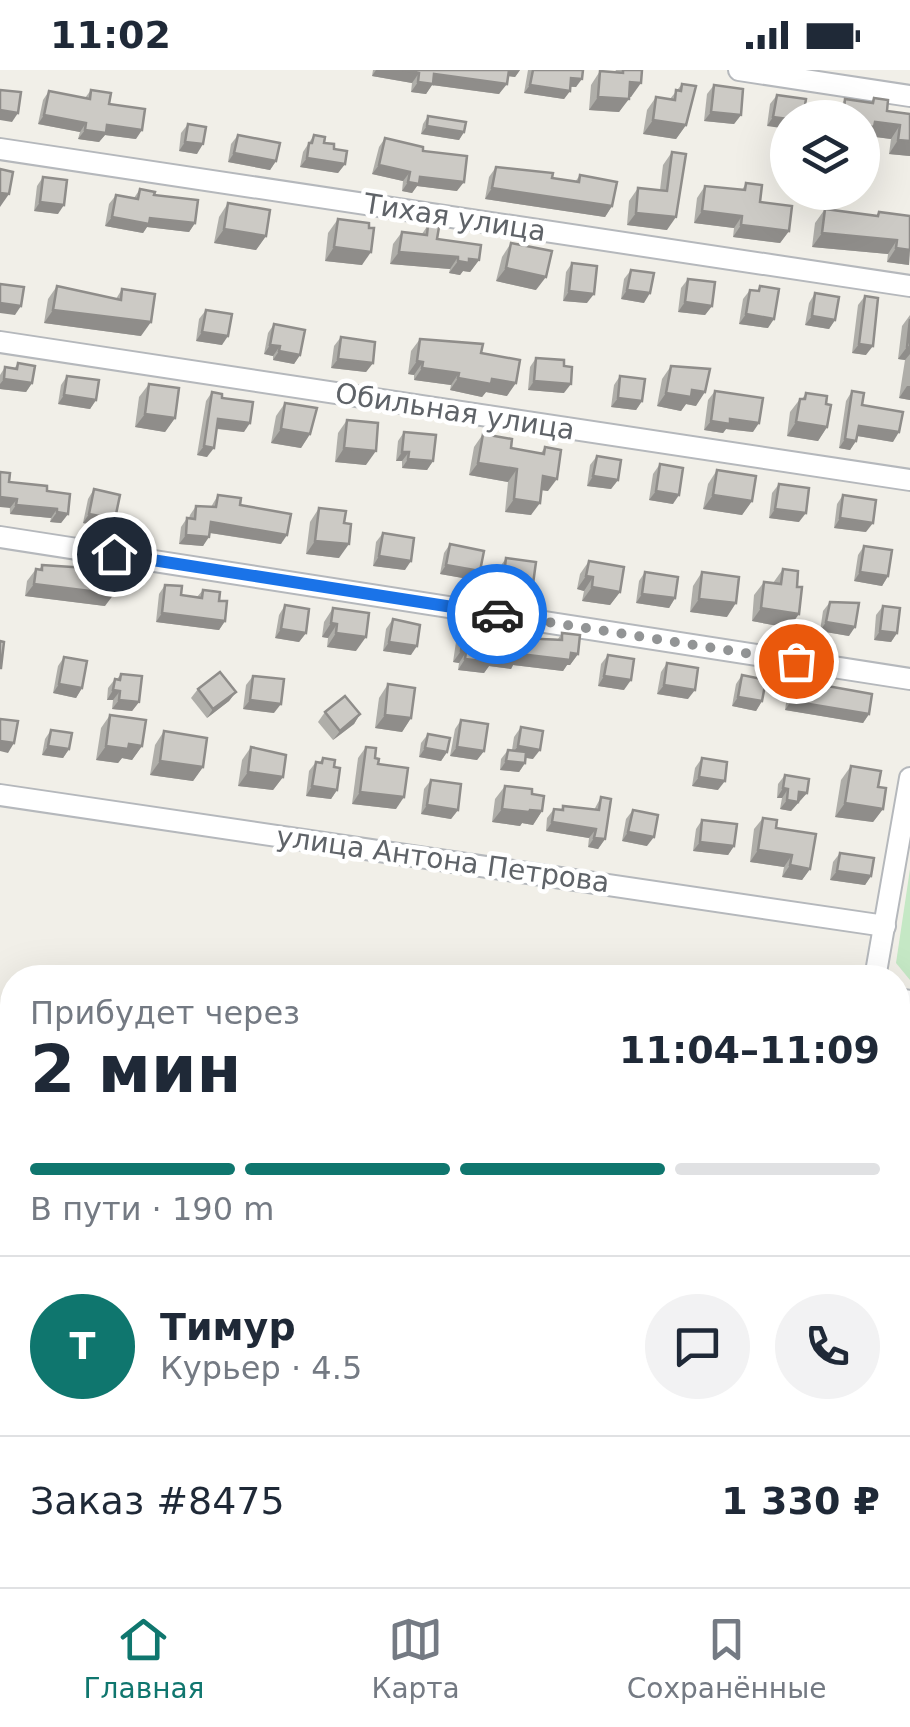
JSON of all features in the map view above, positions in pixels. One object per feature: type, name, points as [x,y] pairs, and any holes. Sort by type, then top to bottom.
[{"type":"street","points":[[739,70],[910,96]]},
{"type":"street","name":"Тихая улица","points":[[0,149],[910,286]]},
{"type":"street","name":"Обильная улица","points":[[0,342],[910,480]]},
{"type":"street","points":[[0,537],[910,678]]},
{"type":"street","points":[[878,965],[910,778]]},
{"type":"street","name":"улица Антона Петрова","points":[[0,794],[885,926]]},
{"type":"green space","points":[[910,869],[910,965],[896,963]]},
{"type":"building","points":[[403,70],[509,70],[507,84],[434,74],[433,84],[418,82],[419,73]]},
{"type":"building","points":[[533,70],[583,70],[582,79],[571,78],[570,91],[530,85]]},
{"type":"building","points":[[642,70],[641,83],[630,82],[629,99],[598,97],[600,71]]},
{"type":"building","points":[[682,84],[696,86],[686,125],[653,120],[656,97],[675,100],[676,90],[681,91]]},
{"type":"building","points":[[714,85],[743,89],[741,115],[711,112]]},
{"type":"building","points":[[0,90],[21,92],[18,113],[0,110]]},
{"type":"building","points":[[91,90],[111,93],[109,104],[145,109],[142,130],[107,125],[106,133],[85,130],[86,123],[44,115],[49,91],[90,99]]},
{"type":"building","points":[[777,95],[806,99],[806,100],[776,100]]},
{"type":"building","points":[[874,98],[888,100],[887,111],[910,114],[910,141],[898,140],[900,125],[880,123],[880,100]]},
{"type":"building","points":[[428,116],[466,122],[464,132],[427,126]]},
{"type":"building","points":[[188,124],[206,127],[203,144],[185,142]]},
{"type":"building","points":[[238,135],[280,143],[276,161],[234,153]]},
{"type":"building","points":[[314,135],[325,137],[324,143],[334,144],[334,149],[347,151],[345,164],[307,158]]},
{"type":"building","points":[[385,138],[423,147],[423,151],[467,156],[464,182],[420,177],[419,184],[408,182],[410,172],[379,165]]},
{"type":"building","points":[[672,152],[686,154],[676,217],[636,213],[638,188],[667,191]]},
{"type":"building","points":[[496,167],[553,173],[552,178],[579,182],[580,175],[617,182],[612,206],[492,188]]},
{"type":"building","points":[[0,169],[13,172],[9,194],[0,193]]},
{"type":"building","points":[[43,177],[67,180],[64,205],[40,202]]},
{"type":"building","points":[[746,183],[762,185],[760,202],[770,203],[770,210],[792,210],[789,231],[741,225],[742,216],[702,211],[705,186],[745,190]]},
{"type":"building","points":[[140,189],[155,192],[154,195],[198,200],[195,223],[150,218],[149,224],[112,217],[116,195],[138,199]]},
{"type":"building","points":[[228,203],[270,210],[266,236],[224,229]]},
{"type":"building","points":[[825,210],[910,216],[910,250],[896,248],[897,240],[822,233]]},
{"type":"building","points":[[338,219],[369,223],[369,228],[374,228],[371,252],[334,247]]},
{"type":"building","points":[[428,225],[439,227],[437,239],[481,245],[479,260],[469,259],[469,263],[458,261],[458,257],[399,252],[402,232],[427,235]]},
{"type":"building","points":[[511,243],[552,251],[546,277],[506,268]]},
{"type":"building","points":[[572,263],[597,266],[594,294],[569,291]]},
{"type":"building","points":[[631,270],[654,273],[650,293],[627,290]]},
{"type":"building","points":[[688,279],[715,282],[712,306],[685,302]]},
{"type":"building","points":[[0,284],[24,287],[21,306],[0,303]]},
{"type":"building","points":[[57,286],[121,300],[122,289],[155,294],[151,322],[53,310]]},
{"type":"building","points":[[760,286],[779,289],[774,319],[746,314],[750,290],[759,291]]},
{"type":"building","points":[[815,293],[839,297],[835,320],[812,316]]},
{"type":"building","points":[[865,296],[878,298],[873,346],[859,344]]},
{"type":"building","points":[[206,310],[232,314],[228,336],[202,332]]},
{"type":"building","points":[[274,324],[305,330],[300,355],[270,345]]},
{"type":"building","points":[[341,337],[375,342],[373,363],[338,359]]},
{"type":"building","points":[[420,339],[483,344],[481,353],[520,360],[516,383],[492,379],[491,384],[458,378],[459,373],[422,368],[423,362],[417,361]]},
{"type":"building","points":[[536,358],[564,360],[564,366],[572,367],[571,384],[534,381]]},
{"type":"building","points":[[18,363],[35,366],[32,383],[4,379],[5,367],[17,369]]},
{"type":"building","points":[[671,366],[710,369],[705,392],[692,390],[691,397],[666,393]]},
{"type":"building","points":[[67,376],[99,380],[96,400],[64,395]]},
{"type":"building","points":[[620,376],[645,379],[642,401],[618,398]]},
{"type":"building","points":[[149,384],[179,388],[175,418],[145,414]]},
{"type":"building","points":[[715,391],[763,398],[759,423],[711,421]]},
{"type":"building","points":[[852,391],[864,393],[862,405],[903,412],[899,432],[859,426],[856,441],[845,439]]},
{"type":"building","points":[[212,392],[222,394],[222,398],[253,402],[250,423],[218,419],[214,448],[204,446]]},
{"type":"building","points":[[806,393],[827,396],[826,404],[831,405],[827,427],[796,422],[800,399],[805,399]]},
{"type":"building","points":[[285,403],[317,408],[310,434],[281,429]]},
{"type":"building","points":[[347,420],[378,423],[376,451],[344,448]]},
{"type":"building","points":[[404,432],[436,435],[433,461],[408,459],[409,452],[402,452]]},
{"type":"building","points":[[483,434],[512,439],[511,448],[544,454],[545,447],[561,450],[557,479],[543,476],[540,503],[514,499],[517,469],[478,463]]},
{"type":"building","points":[[597,456],[621,460],[618,480],[593,476]]},
{"type":"building","points":[[660,464],[683,468],[679,495],[656,491]]},
{"type":"building","points":[[717,470],[756,476],[752,501],[713,495]]},
{"type":"building","points":[[0,472],[10,473],[9,482],[47,486],[47,491],[70,494],[68,514],[57,509],[16,505],[17,499],[0,497]]},
{"type":"building","points":[[779,484],[809,488],[806,513],[775,509]]},
{"type":"building","points":[[94,489],[120,495],[115,519],[89,514]]},
{"type":"building","points":[[218,495],[241,498],[240,505],[291,514],[287,535],[211,522],[209,537],[186,535],[187,518],[195,519],[196,506],[216,507]]},
{"type":"building","points":[[843,495],[876,500],[873,523],[840,518]]},
{"type":"building","points":[[319,508],[346,511],[344,523],[351,524],[349,544],[315,541]]},
{"type":"building","points":[[383,533],[414,538],[411,561],[379,556]]},
{"type":"building","points":[[450,544],[484,551],[480,571],[446,565]]},
{"type":"building","points":[[864,546],[892,550],[888,576],[860,572]]},
{"type":"building","points":[[506,558],[536,562],[533,584],[504,574]]},
{"type":"building","points":[[589,561],[624,567],[620,592],[592,587],[593,577],[586,576]]},
{"type":"building","points":[[42,565],[117,570],[114,594],[34,584],[36,569],[42,570]]},
{"type":"building","points":[[783,569],[798,571],[797,587],[802,587],[799,614],[761,608],[764,582],[781,584]]},
{"type":"building","points":[[645,572],[678,577],[675,598],[642,594]]},
{"type":"building","points":[[702,572],[739,577],[736,603],[699,599]]},
{"type":"building","points":[[165,585],[182,586],[181,595],[202,598],[203,590],[220,592],[219,601],[227,601],[225,621],[162,613]]},
{"type":"building","points":[[830,602],[859,603],[855,627],[826,622]]},
{"type":"building","points":[[285,605],[309,609],[306,633],[281,629]]},
{"type":"building","points":[[883,606],[900,608],[897,633],[880,631]]},
{"type":"building","points":[[333,608],[369,613],[366,637],[336,633],[337,624],[331,623]]},
{"type":"building","points":[[393,619],[420,625],[417,646],[389,642]]},
{"type":"building","points":[[463,631],[562,640],[562,633],[580,635],[578,654],[571,653],[570,660],[519,654],[519,658],[492,655],[491,662],[465,659],[466,652],[461,651]]},
{"type":"building","points":[[0,641],[4,642],[1,668],[0,668]]},
{"type":"building","points":[[608,655],[634,659],[631,680],[604,676]]},
{"type":"building","points":[[64,657],[87,661],[82,688],[59,684]]},
{"type":"building","points":[[667,663],[698,668],[695,690],[664,685]]},
{"type":"building","points":[[220,672],[236,692],[213,709],[198,689]]},
{"type":"building","points":[[121,674],[142,676],[139,702],[119,700],[120,691],[113,690],[115,679],[120,680]]},
{"type":"building","points":[[742,675],[766,680],[762,701],[738,697]]},
{"type":"building","points":[[253,676],[284,679],[281,704],[250,700]]},
{"type":"building","points":[[794,680],[872,694],[869,714],[791,701]]},
{"type":"building","points":[[388,684],[415,688],[411,718],[385,715]]},
{"type":"building","points":[[345,696],[360,714],[340,731],[325,712]]},
{"type":"building","points":[[110,715],[146,720],[142,746],[106,746]]},
{"type":"building","points":[[0,719],[18,721],[14,743],[0,741]]},
{"type":"building","points":[[461,720],[488,724],[484,751],[457,747]]},
{"type":"building","points":[[521,727],[543,731],[540,750],[518,746]]},
{"type":"building","points":[[51,730],[72,733],[69,749],[48,746]]},
{"type":"building","points":[[164,731],[207,738],[203,767],[160,761]]},
{"type":"building","points":[[428,734],[450,738],[447,752],[425,748]]},
{"type":"building","points":[[251,747],[286,755],[283,777],[248,772]]},
{"type":"building","points":[[366,747],[376,748],[378,764],[408,768],[404,797],[360,792]]},
{"type":"building","points":[[508,750],[526,752],[525,763],[506,761]]},
{"type":"building","points":[[323,758],[335,760],[334,767],[340,768],[337,790],[312,786],[316,762],[322,763]]},
{"type":"building","points":[[702,758],[727,762],[725,781],[699,777]]},
{"type":"building","points":[[851,766],[881,771],[878,787],[886,788],[883,809],[845,803]]},
{"type":"building","points":[[785,775],[809,779],[807,793],[799,792],[798,802],[787,800],[788,789],[783,788]]},
{"type":"building","points":[[431,780],[461,784],[458,810],[427,805]]},
{"type":"building","points":[[505,786],[532,789],[532,794],[544,796],[542,811],[502,809]]},
{"type":"building","points":[[601,797],[611,799],[605,839],[594,838],[596,829],[552,822],[554,809],[563,810],[563,806],[599,810]]},
{"type":"building","points":[[633,810],[658,815],[654,837],[628,832]]},
{"type":"building","points":[[763,818],[777,820],[776,828],[816,834],[810,869],[790,865],[792,855],[758,850]]},
{"type":"building","points":[[702,820],[737,824],[734,846],[700,842]]},
{"type":"building","points":[[840,853],[874,858],[871,876],[837,871]]},
{"type":"way so far","points":[[497,614],[796,661]]},
{"type":"route","points":[[114,554],[497,614]]}]
